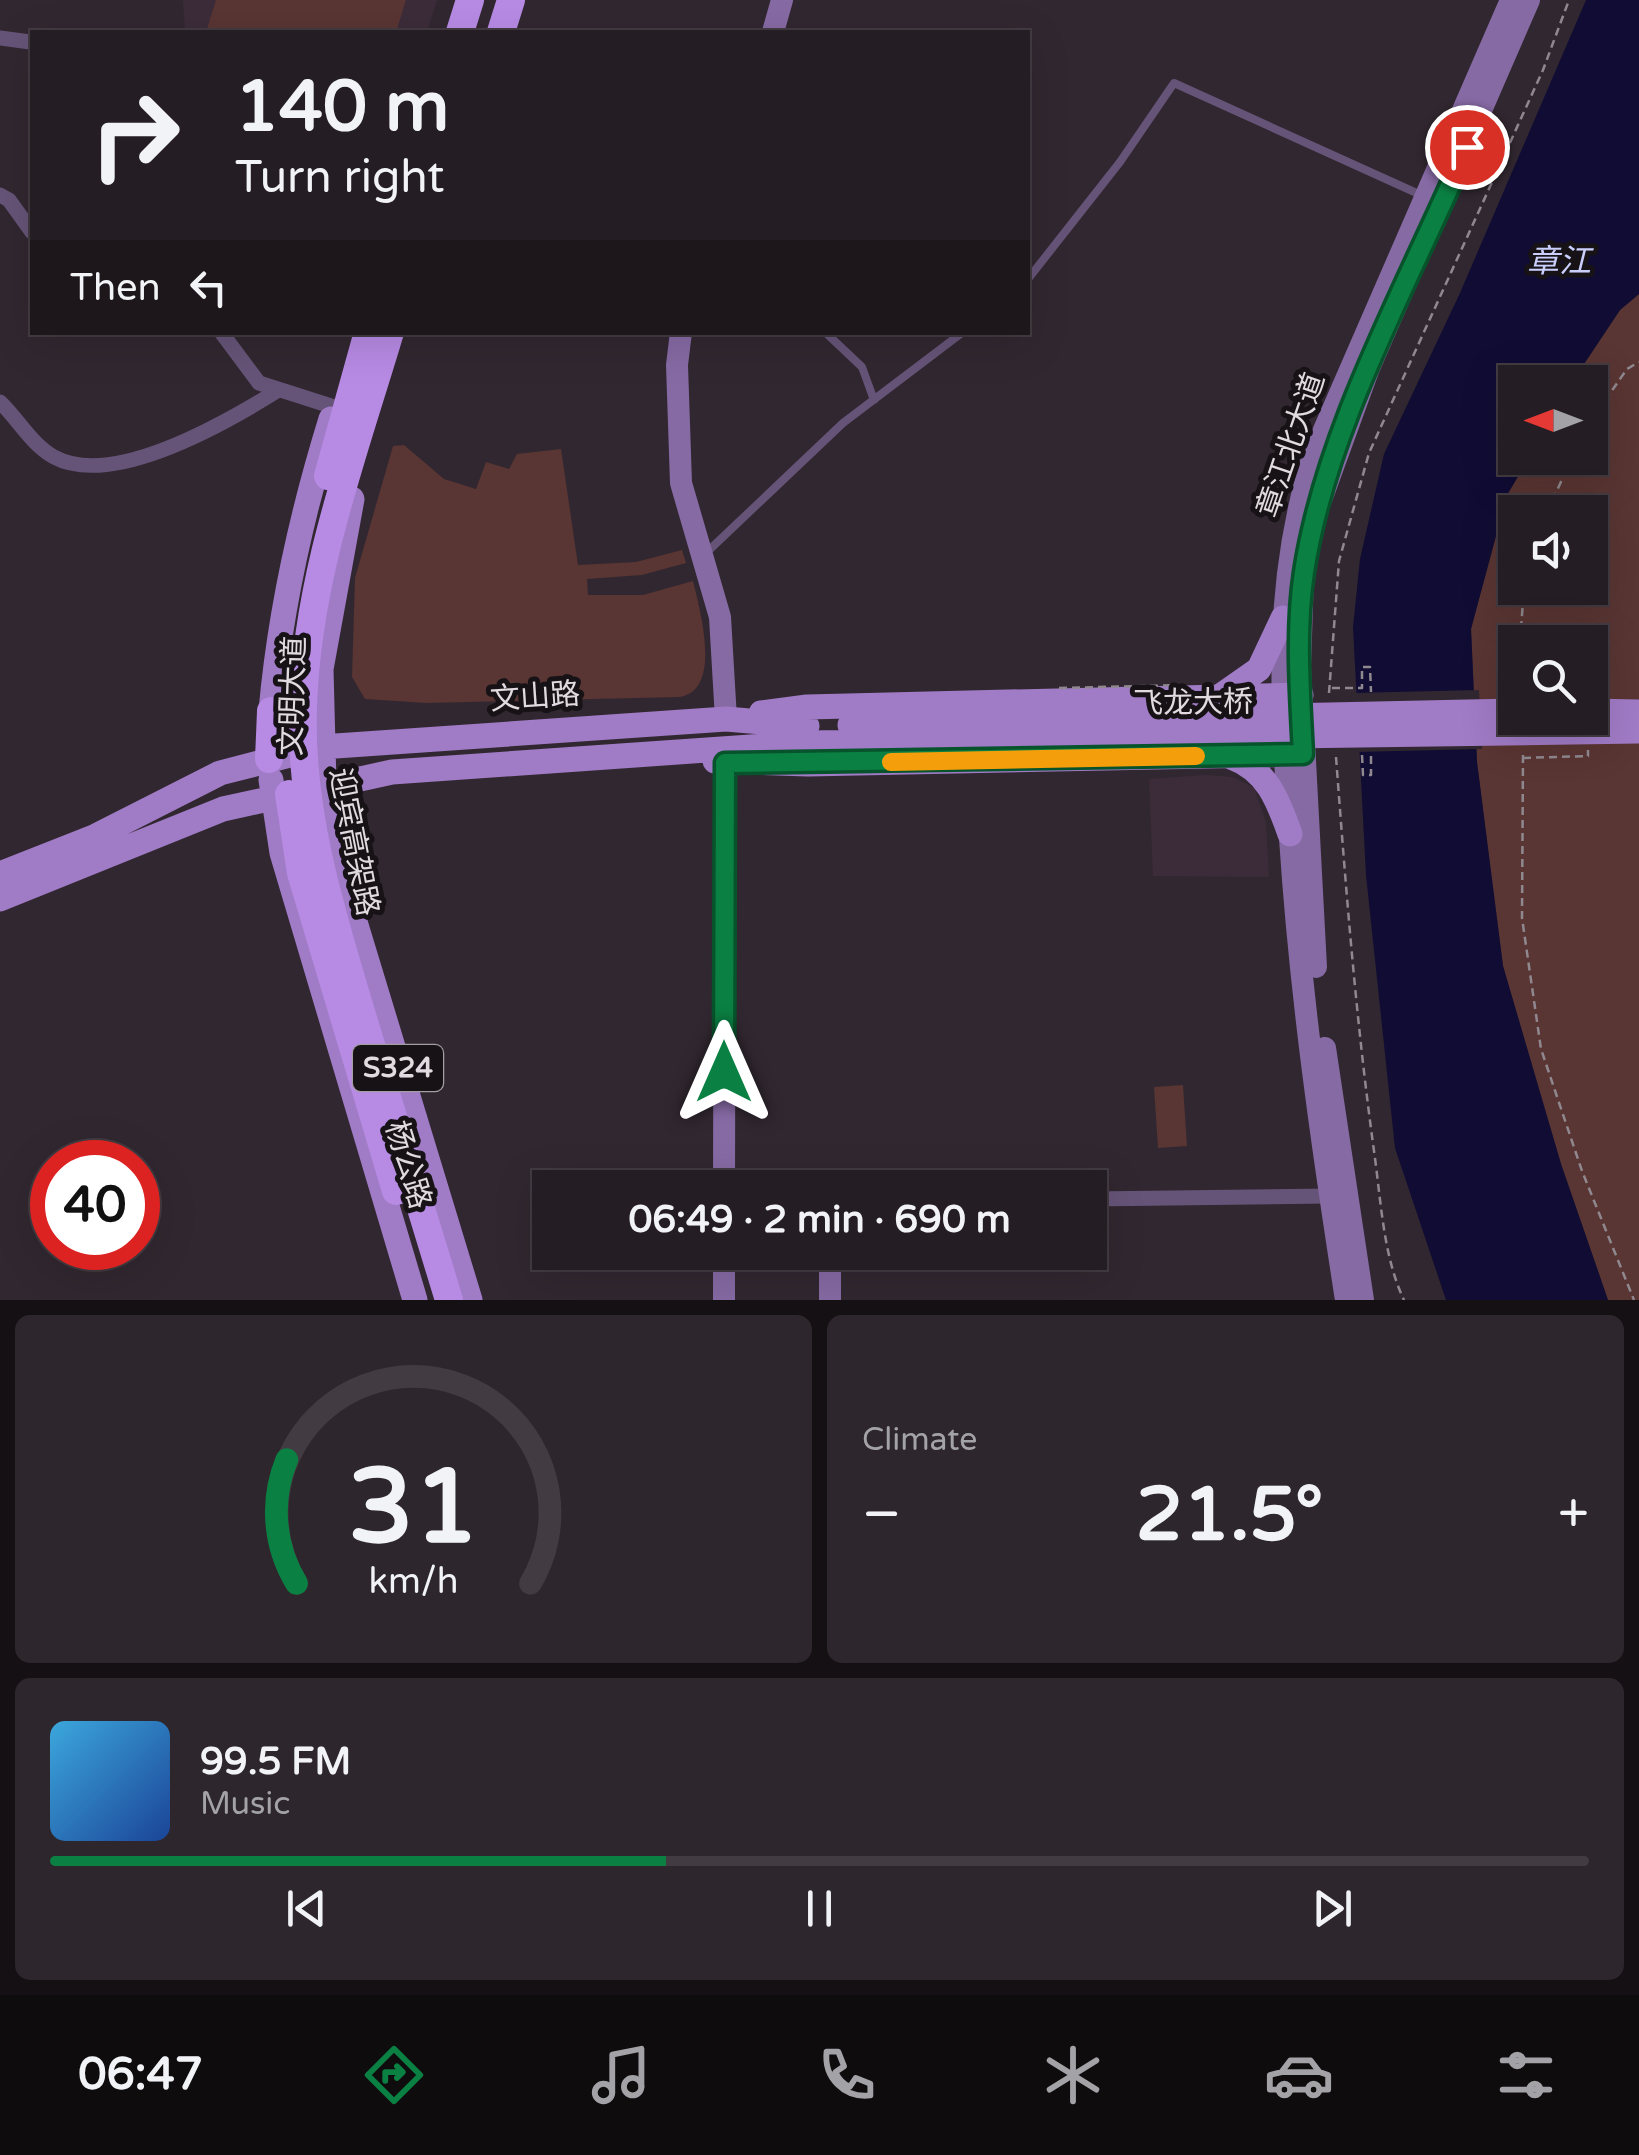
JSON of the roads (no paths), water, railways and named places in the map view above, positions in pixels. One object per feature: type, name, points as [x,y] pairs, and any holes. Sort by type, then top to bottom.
[{"type":"highway","points":[[461,30],[470,0]]},
{"type":"highway","points":[[480,30],[488,0]]},
{"type":"highway","points":[[502,30],[510,0]]},
{"type":"highway","name":"迎宾高架路","points":[[367,335],[345,407],[292,624],[286,708],[288,782],[300,873],[429,1300]]},
{"type":"highway","name":"迎宾高架路","points":[[392,335],[330,527],[310,627],[303,709],[309,810],[344,956],[449,1300]]},
{"type":"highway","points":[[330,527],[377,416],[404,335]]},
{"type":"highway","name":"文明大道","points":[[269,759],[271,711]]},
{"type":"main road","points":[[450,30],[459,0]]},
{"type":"main road","points":[[491,30],[500,0]]},
{"type":"main road","points":[[774,30],[782,0]]},
{"type":"main road","name":"章江北大道","points":[[1303,698],[1282,618],[1295,516],[1314,453],[1511,0]]},
{"type":"main road","name":"章江北大道","points":[[1346,1300],[1306,1030],[1290,834],[1294,754],[1303,698],[1303,576],[1320,498],[1369,368],[1529,0]]},
{"type":"main road","name":"文明大道","points":[[271,711],[279,623],[300,516],[356,335]]},
{"type":"main road","name":"文明大道","points":[[0,898],[162,832],[272,796],[324,784],[320,747],[326,626],[370,418],[392,335]]},
{"type":"main road","points":[[680,335],[676,365],[681,483],[720,617],[726,719],[807,707],[1303,698]]},
{"type":"main road","points":[[1218,697],[1259,669],[1282,618]]},
{"type":"main road","points":[[1608,711],[1639,712]]},
{"type":"main road","name":"飞龙大桥","points":[[807,735],[1498,712]]},
{"type":"main road","name":"文山路","points":[[269,759],[320,747],[726,719],[807,735]]},
{"type":"main road","name":"飞龙大桥","points":[[807,735],[1639,730]]},
{"type":"main road","name":"文山路","points":[[324,784],[392,772],[675,754],[807,735]]},
{"type":"main road","points":[[675,754],[725,763],[1294,754]]},
{"type":"main road","name":"章江北大道","points":[[1294,754],[1322,1028],[1363,1300]]},
{"type":"main road","points":[[1226,756],[1245,762],[1267,782],[1290,834]]},
{"type":"main road","name":"文明大道","points":[[0,874],[96,836],[220,773],[269,759]]},
{"type":"main road","name":"杨公路","points":[[269,759],[282,854],[415,1300]]},
{"type":"main road","points":[[724,1170],[725,763]]},
{"type":"main road","name":"杨公路","points":[[324,784],[343,884],[470,1300]]},
{"type":"main road","points":[[724,1270],[724,1300]]},
{"type":"main road","points":[[830,1270],[830,1300]]},
{"type":"street","points":[[0,38],[30,42]]},
{"type":"street","points":[[0,195],[10,200],[30,229]]},
{"type":"street","points":[[223,335],[248,373],[277,391],[334,407]]},
{"type":"street","points":[[0,402],[31,438],[53,456],[73,464],[144,457],[177,448],[277,391]]},
{"type":"street","points":[[1107,1199],[1330,1196]]},
{"type":"lane","points":[[1030,276],[1120,162],[1174,83],[1427,198]]},
{"type":"lane","points":[[828,335],[862,368],[874,400]]},
{"type":"lane","points":[[703,556],[842,423],[959,335]]},
{"type":"water","name":"章江","points":[[1586,0],[1639,0],[1639,294],[1620,310],[1583,365],[1498,365],[1498,475],[1519,475],[1507,495],[1498,495],[1498,528],[1471,629],[1477,762],[1503,966],[1561,1164],[1608,1300],[1446,1300],[1395,1148],[1366,875],[1353,627],[1360,559],[1384,454],[1460,293]]}]
